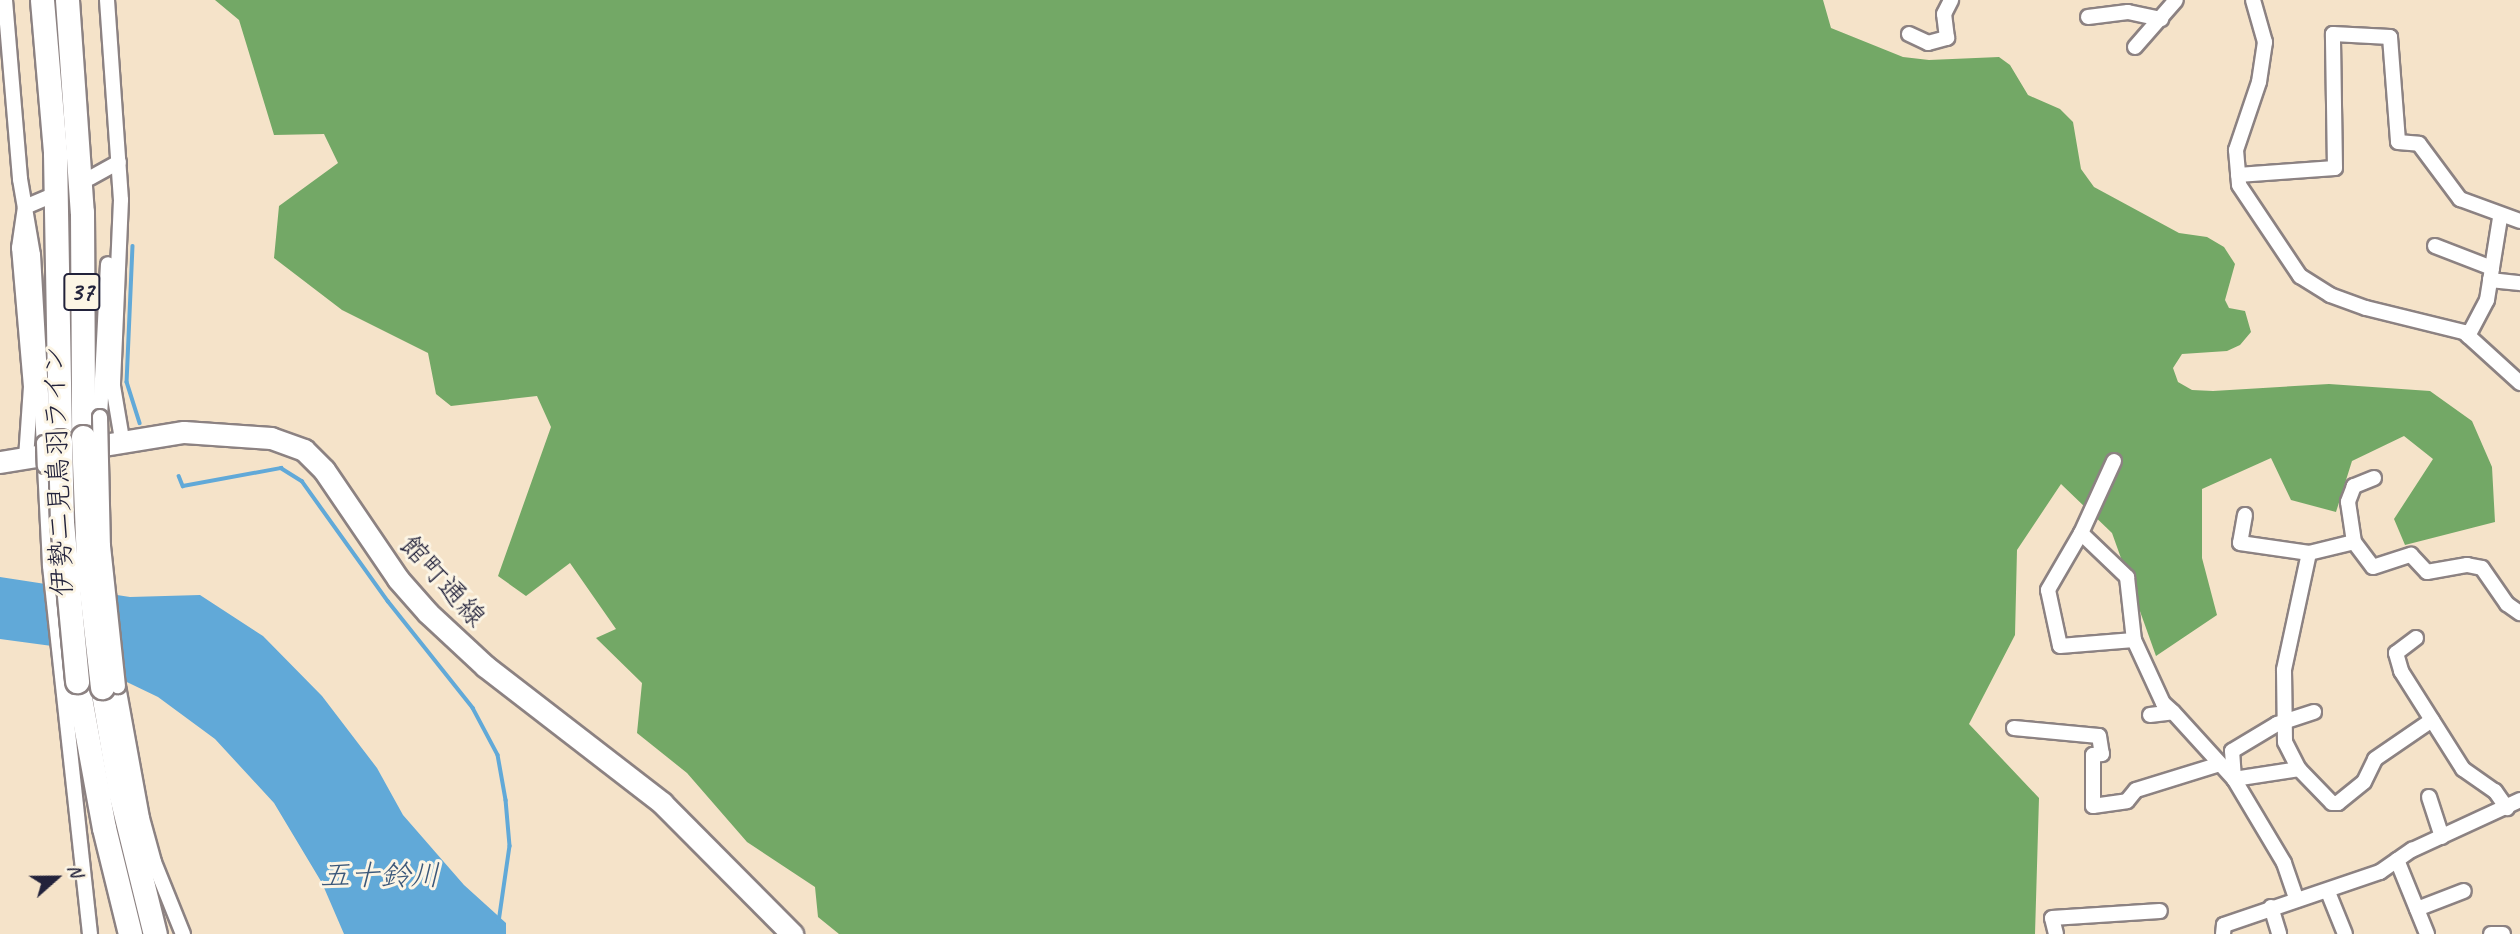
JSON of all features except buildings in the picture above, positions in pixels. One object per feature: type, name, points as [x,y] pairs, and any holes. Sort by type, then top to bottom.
[{"type":"main road","name":"伊勢二見鳥羽ライン","points":[[42,0],[55,153],[49,442],[62,523],[77,681],[120,901],[129,934]]},
{"type":"main road","name":"伊勢二見鳥羽ライン","points":[[67,0],[82,212],[83,437],[88,564],[102,687],[139,870],[155,934]]},
{"type":"main road","name":"館町通線","points":[[0,463],[25,450],[161,433],[230,433],[271,438],[304,450],[324,470],[398,579],[428,614],[485,666],[662,803],[792,934]]},
{"type":"main road","points":[[139,870],[162,934]]},
{"type":"street","points":[[5,0],[25,206],[33,255],[49,442],[50,566],[90,934]]},
{"type":"street","points":[[107,0],[119,162],[113,386],[122,439]]},
{"type":"street","points":[[1909,34],[1928,43],[1947,38],[1944,14],[1951,0]]},
{"type":"street","points":[[2135,47],[2176,0]]},
{"type":"street","points":[[2253,0],[2265,42],[2259,82],[2236,150],[2239,185],[2301,276],[2330,295],[2366,308],[2431,321],[2468,336],[2520,383]]},
{"type":"street","points":[[2088,17],[2129,12],[2161,19]]},
{"type":"street","points":[[2238,175],[2335,168],[2333,34],[2390,37],[2398,142],[2419,144],[2460,199],[2500,218],[2520,221]]},
{"type":"street","points":[[90,178],[119,162]]},
{"type":"street","points":[[119,162],[109,244],[99,451],[108,611],[142,818],[153,862],[183,934]]},
{"type":"street","points":[[25,206],[48,197]]},
{"type":"street","points":[[25,206],[19,248],[31,387],[25,450]]},
{"type":"street","points":[[2468,336],[2487,300],[2500,218]]},
{"type":"street","points":[[2435,246],[2491,274],[2520,283]]},
{"type":"street","points":[[2115,461],[2081,533],[2049,590],[2060,646],[2134,640]]},
{"type":"street","points":[[2374,478],[2354,485],[2348,502],[2354,542],[2373,567],[2411,555],[2427,572],[2467,565],[2482,568],[2507,604],[2520,613]]},
{"type":"street","points":[[2245,515],[2240,543],[2309,553],[2354,542]]},
{"type":"street","points":[[2081,533],[2111,558],[2127,578],[2134,640],[2163,703],[2217,765],[2234,779],[2284,863],[2297,900]]},
{"type":"street","points":[[2309,553],[2284,670],[2285,742],[2299,769],[2338,803],[2364,782],[2375,758],[2432,720]]},
{"type":"street","points":[[2416,638],[2396,653],[2401,670],[2463,769],[2495,790],[2507,808]]},
{"type":"street","points":[[2150,715],[2173,712]]},
{"type":"street","points":[[2234,779],[2232,751],[2285,721],[2314,712]]},
{"type":"street","points":[[2014,728],[2099,736],[2102,754],[2093,755],[2093,806],[2127,801],[2136,790],[2217,765]]},
{"type":"street","points":[[2234,779],[2299,769]]},
{"type":"street","points":[[2429,797],[2442,837]]},
{"type":"street","points":[[2223,934],[2224,925],[2271,907],[2328,892],[2380,872],[2442,837],[2520,800]]},
{"type":"street","points":[[2398,860],[2427,934]]},
{"type":"street","points":[[2417,909],[2465,891]]},
{"type":"street","points":[[2328,892],[2345,934]]},
{"type":"street","points":[[2271,907],[2280,934]]},
{"type":"street","points":[[2056,934],[2052,918],[2160,911]]},
{"type":"street","points":[[2491,934],[2503,934]]},
{"type":"green space","points":[[215,0],[1823,0],[1831,28],[1903,57],[1929,60],[1999,57],[2010,65],[2028,95],[2060,109],[2073,122],[2081,169],[2094,187],[2179,233],[2207,237],[2224,247],[2235,264],[2225,300],[2229,308],[2245,311],[2251,332],[2240,345],[2227,351],[2182,354],[2173,368],[2178,382],[2192,390],[2213,391],[2329,384],[2430,391],[2472,421],[2492,467],[2495,522],[2405,545],[2394,519],[2433,459],[2404,436],[2352,461],[2336,512],[2291,500],[2271,458],[2202,489],[2202,558],[2217,615],[2156,656],[2112,533],[2061,484],[2017,550],[2015,635],[1969,724],[2039,798],[2035,934],[839,934],[818,917],[815,887],[747,842],[687,773],[637,733],[642,683],[596,638],[616,629],[570,563],[526,596],[498,576],[551,427],[537,396],[451,406],[436,394],[428,353],[342,310],[274,258],[279,206],[338,163],[324,134],[274,135],[239,20]]},
{"type":"water","name":"五十鈴川","points":[[0,577],[130,597],[200,595],[263,636],[322,696],[377,768],[403,815],[464,885],[506,923],[506,934],[344,934],[322,883],[274,803],[215,739],[158,697],[52,646],[0,639]]},
{"type":"waterway","points":[[133,246],[127,382],[140,423]]},
{"type":"waterway","points":[[179,476],[183,486],[281,468],[302,481],[388,601],[473,708],[498,755],[506,800],[510,846],[499,922]]}]
